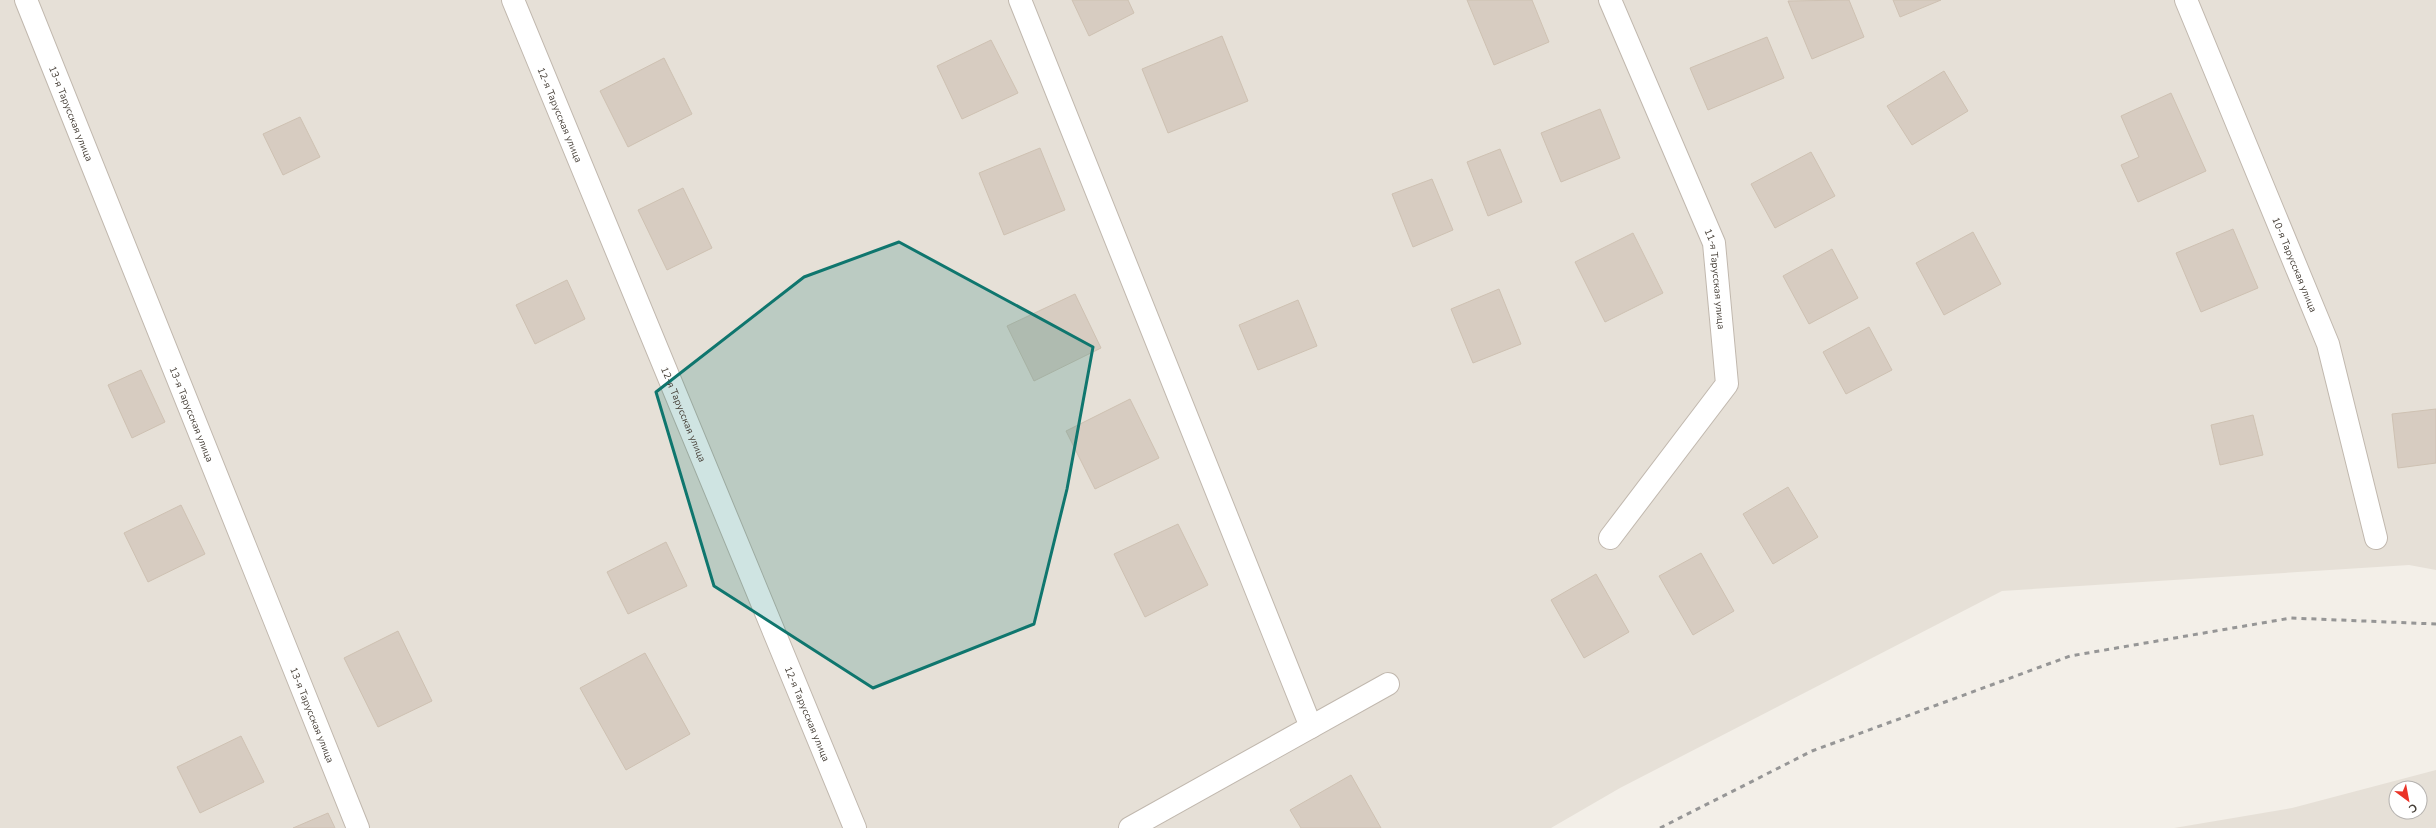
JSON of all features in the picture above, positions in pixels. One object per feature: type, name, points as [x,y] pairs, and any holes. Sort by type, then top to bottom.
[{"type":"street","name":"13-я Тарусская улица","points":[[26,0],[358,828]]},
{"type":"street","name":"12-я Тарусская улица","points":[[513,0],[854,828]]},
{"type":"street","points":[[1020,0],[1311,727]]},
{"type":"street","name":"11-я Тарусская улица","points":[[1610,0],[1714,243],[1727,384],[1610,538]]},
{"type":"street","name":"10-я Тарусская улица","points":[[2186,0],[2328,344],[2376,538]]},
{"type":"street","points":[[1130,828],[1388,684]]},
{"type":"highlighted area","points":[[899,242],[1093,347],[1067,489],[1034,624],[873,688],[714,586],[656,392],[804,277]]},
{"type":"shaded area","points":[[0,0],[2436,0],[2436,570],[2409,565],[2002,591],[1620,788],[1551,828],[0,828]]},
{"type":"shaded area","points":[[2436,770],[2436,828],[2174,828],[2292,808],[2388,783],[2388,820],[2428,820],[2428,780],[2398,780]]},
{"type":"building","points":[[1072,0],[1128,0],[1134,13],[1089,36]]},
{"type":"building","points":[[1467,0],[1532,0],[1549,42],[1494,65]]},
{"type":"building","points":[[1849,0],[1864,37],[1812,59],[1788,1]]},
{"type":"building","points":[[1893,0],[1941,0],[1900,17]]},
{"type":"building","points":[[1222,36],[1248,101],[1168,133],[1142,69]]},
{"type":"building","points":[[1767,37],[1784,78],[1708,110],[1690,68]]},
{"type":"building","points":[[991,40],[1018,93],[962,119],[937,66]]},
{"type":"building","points":[[664,58],[692,114],[628,147],[600,91]]},
{"type":"building","points":[[1944,71],[1968,111],[1912,145],[1887,106]]},
{"type":"building","points":[[2171,93],[2206,171],[2138,202],[2121,165],[2139,157],[2121,116]]},
{"type":"building","points":[[1600,109],[1620,158],[1561,182],[1541,133]]},
{"type":"building","points":[[300,117],[320,157],[283,175],[263,134]]},
{"type":"building","points":[[1040,148],[1065,210],[1004,235],[979,173]]},
{"type":"building","points":[[1500,149],[1522,202],[1488,216],[1467,162]]},
{"type":"building","points":[[1811,152],[1835,196],[1775,228],[1751,184]]},
{"type":"building","points":[[1432,179],[1453,230],[1413,247],[1392,194]]},
{"type":"building","points":[[683,188],[712,248],[667,270],[638,210]]},
{"type":"building","points":[[2233,229],[2258,288],[2201,312],[2176,253]]},
{"type":"building","points":[[1973,232],[2001,284],[1944,315],[1916,263]]},
{"type":"building","points":[[1633,233],[1663,293],[1605,322],[1575,262]]},
{"type":"building","points":[[1832,249],[1858,298],[1809,324],[1783,276]]},
{"type":"building","points":[[567,280],[585,319],[535,344],[516,305]]},
{"type":"building","points":[[1499,289],[1521,344],[1473,363],[1451,309]]},
{"type":"building","points":[[1075,294],[1101,348],[1034,381],[1007,326]]},
{"type":"building","points":[[1298,300],[1317,346],[1258,370],[1239,325]]},
{"type":"building","points":[[1869,327],[1892,370],[1846,394],[1823,352]]},
{"type":"building","points":[[141,370],[165,422],[132,438],[108,385]]},
{"type":"building","points":[[1130,399],[1159,458],[1095,489],[1066,431]]},
{"type":"building","points":[[2436,409],[2436,463],[2398,468],[2392,414]]},
{"type":"building","points":[[2253,415],[2263,455],[2220,465],[2211,425]]},
{"type":"building","points":[[1788,487],[1818,537],[1773,564],[1743,514]]},
{"type":"building","points":[[181,505],[205,554],[148,582],[124,533]]},
{"type":"building","points":[[1178,524],[1208,585],[1145,617],[1114,554]]},
{"type":"building","points":[[666,542],[687,586],[628,614],[607,572]]},
{"type":"building","points":[[1701,553],[1734,611],[1693,635],[1659,576]]},
{"type":"building","points":[[1596,574],[1629,632],[1584,658],[1551,600]]},
{"type":"building","points":[[398,631],[432,701],[378,727],[344,658]]},
{"type":"building","points":[[645,653],[690,734],[626,770],[580,688]]},
{"type":"building","points":[[241,736],[264,782],[200,813],[177,767]]},
{"type":"building","points":[[1351,775],[1381,828],[1301,828],[1290,810]]},
{"type":"building","points":[[328,813],[335,828],[293,828]]},
{"type":"railway","points":[[1660,828],[1812,751],[2070,656],[2291,618],[2436,624]]}]
